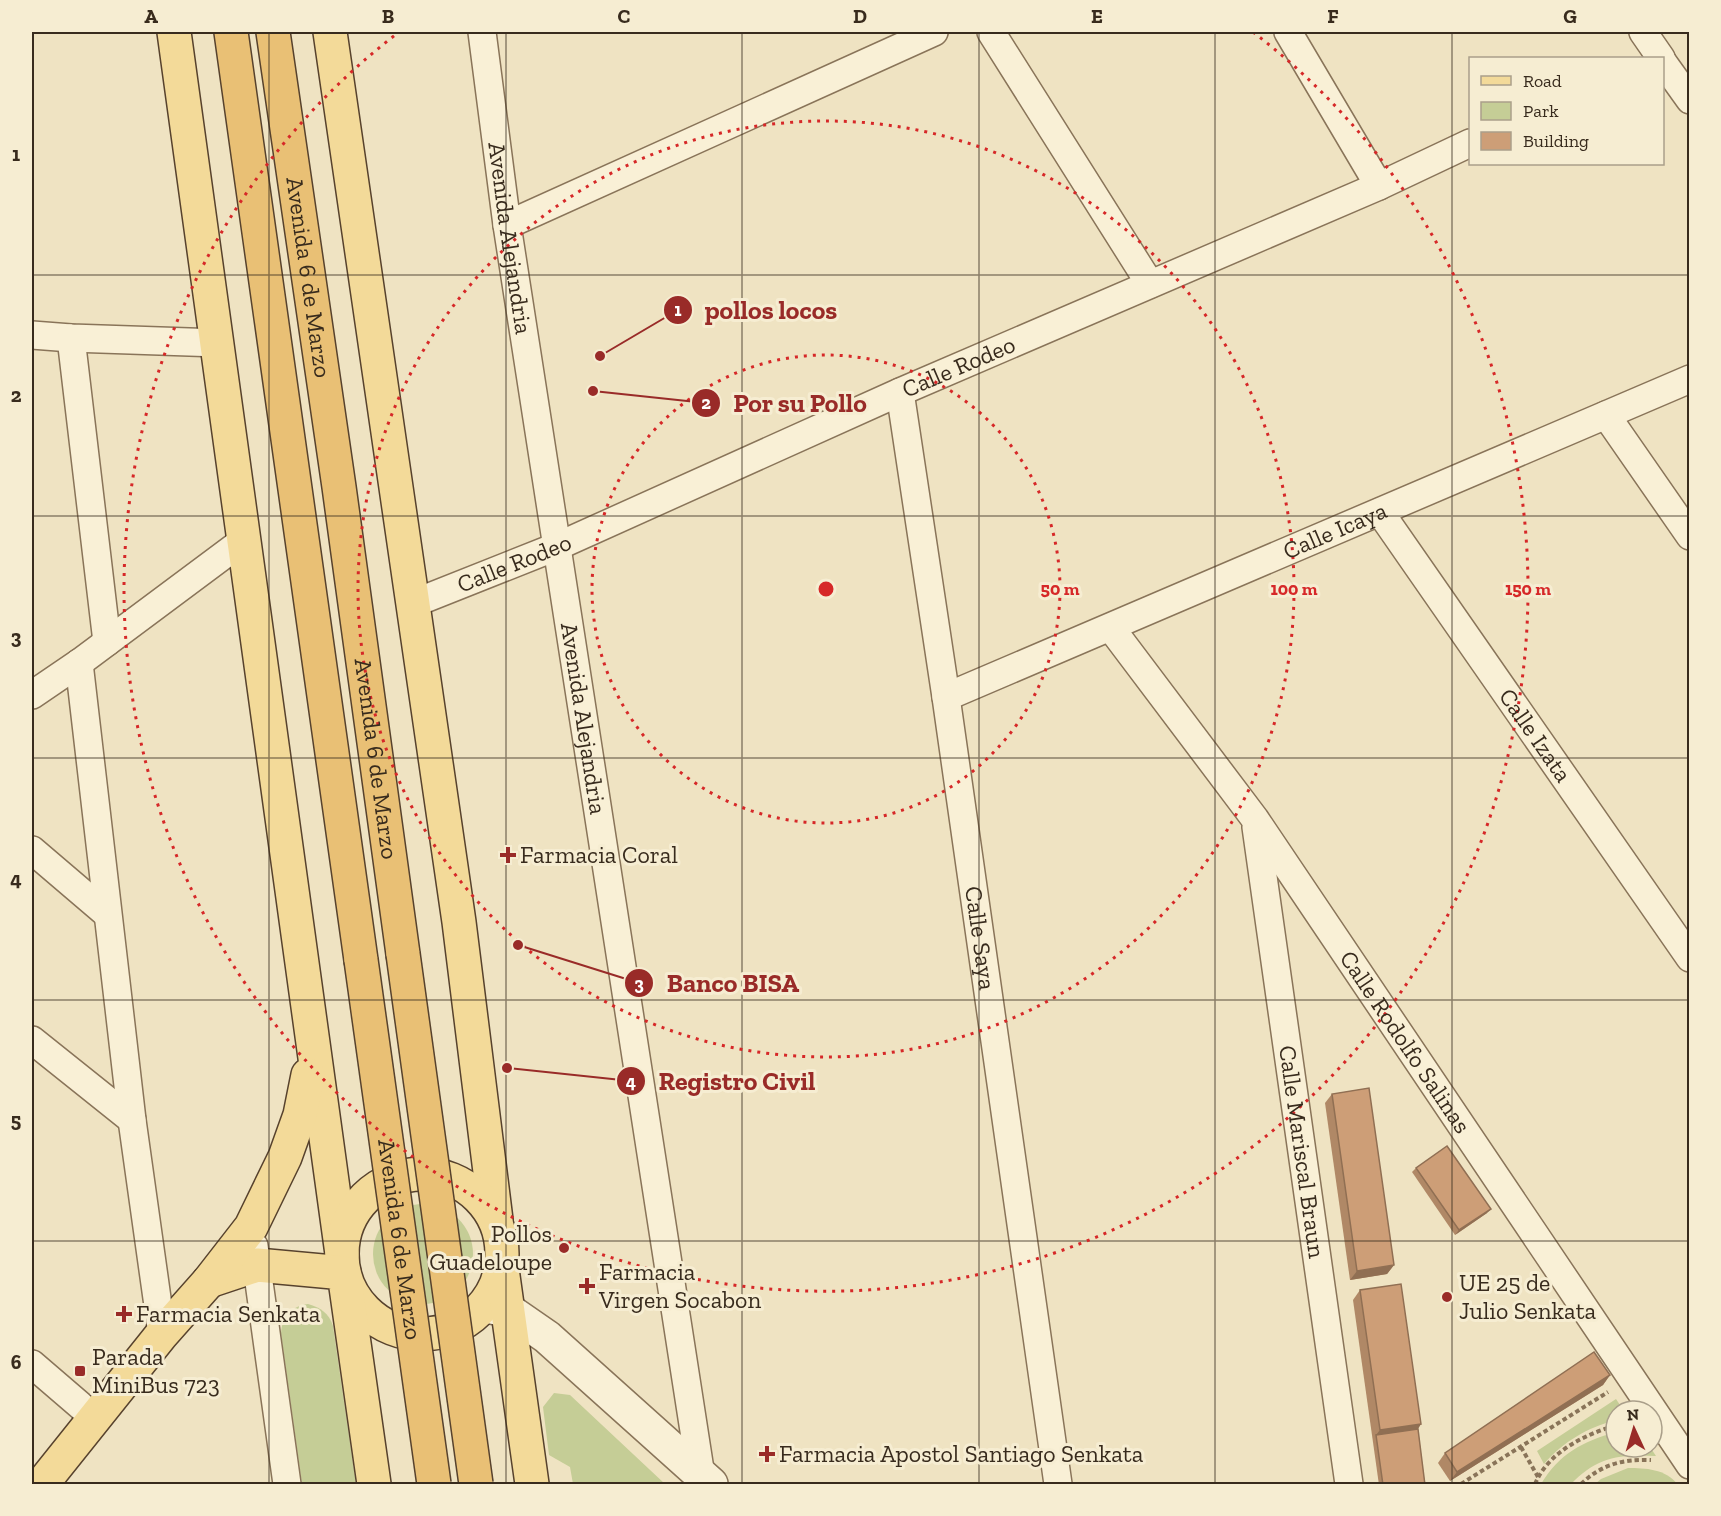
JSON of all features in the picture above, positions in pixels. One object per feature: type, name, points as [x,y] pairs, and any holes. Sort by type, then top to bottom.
[{"type":"highway","name":"Avenida 6 de Marzo","points":[[231,32],[434,1485]]},
{"type":"highway","name":"Avenida 6 de Marzo","points":[[273,32],[476,1485]]},
{"type":"main road","points":[[174,32],[219,343],[311,1040],[374,1485]]},
{"type":"main road","points":[[330,32],[459,922],[502,1269],[496,1308],[532,1485]]},
{"type":"main road","points":[[42,1485],[162,1334],[251,1227],[285,1157],[300,1115],[308,1077],[311,1040]]},
{"type":"main road","points":[[496,1220],[480,1198],[464,1185],[448,1177],[429,1173],[410,1174],[391,1180],[374,1190],[361,1203],[350,1219],[344,1236],[343,1263],[350,1290],[360,1305],[374,1318],[392,1328],[412,1334],[433,1334],[453,1329],[496,1308]]},
{"type":"main road","points":[[208,1281],[256,1265],[343,1263]]},
{"type":"street","name":"Avenida Alejandria","points":[[482,32],[507,225],[706,1480]]},
{"type":"street","points":[[507,225],[934,32]]},
{"type":"street","points":[[991,32],[1150,284]]},
{"type":"street","points":[[1288,32],[1379,186]]},
{"type":"street","points":[[1643,32],[1657,57]]},
{"type":"street","points":[[1664,66],[1689,100]]},
{"type":"street","name":"Calle Rodeo","points":[[412,604],[558,546],[900,392],[1379,186],[1469,143]]},
{"type":"street","points":[[32,335],[219,343]]},
{"type":"street","points":[[70,338],[107,642]]},
{"type":"street","name":"Calle Icaya","points":[[946,697],[1689,379]]},
{"type":"street","name":"Calle Saya","points":[[900,392],[946,697],[1058,1485]]},
{"type":"street","points":[[1606,415],[1689,536]]},
{"type":"street","name":"Calle Izata","points":[[1380,512],[1689,958]]},
{"type":"street","points":[[32,695],[79,663],[244,540]]},
{"type":"street","name":"Calle Rodolfo Salinas","points":[[1111,628],[1255,819],[1689,1465]]},
{"type":"street","points":[[79,663],[132,1120],[162,1334]]},
{"type":"street","name":"Calle Mariscal Braun","points":[[1255,819],[1348,1485]]},
{"type":"street","points":[[32,850],[107,914]]},
{"type":"street","points":[[32,1040],[132,1120]]},
{"type":"street","points":[[251,1227],[287,1485]]},
{"type":"street","points":[[496,1308],[547,1337],[706,1480]]},
{"type":"street","points":[[32,1364],[96,1419]]},
{"type":"path","points":[[1461,1485],[1617,1386]]},
{"type":"path","points":[[1535,1485],[1538,1477],[1572,1443],[1604,1430]]},
{"type":"path","points":[[1521,1447],[1538,1477]]},
{"type":"path","points":[[1581,1485],[1594,1472],[1610,1464],[1626,1460],[1661,1462]]},
{"type":"green space","points":[[423,1204],[451,1212],[465,1226],[473,1254],[465,1282],[451,1296],[423,1304],[395,1296],[381,1282],[373,1254],[381,1226],[395,1212]]},
{"type":"green space","points":[[308,1304],[324,1312],[333,1326],[356,1484],[302,1484],[281,1333],[288,1313]]},
{"type":"green space","points":[[554,1393],[570,1395],[665,1484],[573,1484],[570,1467],[549,1455],[543,1407]]},
{"type":"green space","points":[[1604,1407],[1604,1424],[1577,1436],[1544,1464],[1537,1451]]},
{"type":"green space","points":[[1604,1436],[1604,1459],[1609,1459],[1590,1468],[1571,1484],[1541,1484],[1548,1473],[1564,1457]]},
{"type":"green space","points":[[1628,1468],[1661,1472],[1677,1484],[1595,1484],[1601,1479]]},
{"type":"building","points":[[1369,1088],[1394,1265],[1357,1271],[1332,1094]]},
{"type":"building","points":[[1447,1146],[1491,1209],[1459,1230],[1416,1168]]},
{"type":"building","points":[[1401,1284],[1421,1424],[1380,1430],[1360,1290]]},
{"type":"building","points":[[1594,1352],[1610,1375],[1457,1472],[1445,1453]]},
{"type":"building","points":[[1418,1429],[1425,1485],[1383,1485],[1376,1435]]},
{"type":"place","name":"pollos locos","points":[[600,356]]},
{"type":"place","name":"Por su Pollo","points":[[593,391]]},
{"type":"place","name":"Farmacia Coral","points":[[508,855]]},
{"type":"place","name":"Banco BISA","points":[[518,945]]},
{"type":"place","name":"Registro Civil","points":[[507,1068]]},
{"type":"place","name":"Pollos Guadeloupe","points":[[564,1248]]},
{"type":"place","name":"Farmacia Virgen Socabon","points":[[587,1286]]},
{"type":"place","name":"UE 25 de Julio Senkata","points":[[1447,1297]]},
{"type":"place","name":"Farmacia Senkata","points":[[124,1314]]},
{"type":"place","name":"Parada MiniBus 723","points":[[80,1371]]},
{"type":"place","name":"Farmacia Apostol Santiago Senkata","points":[[767,1454]]}]
